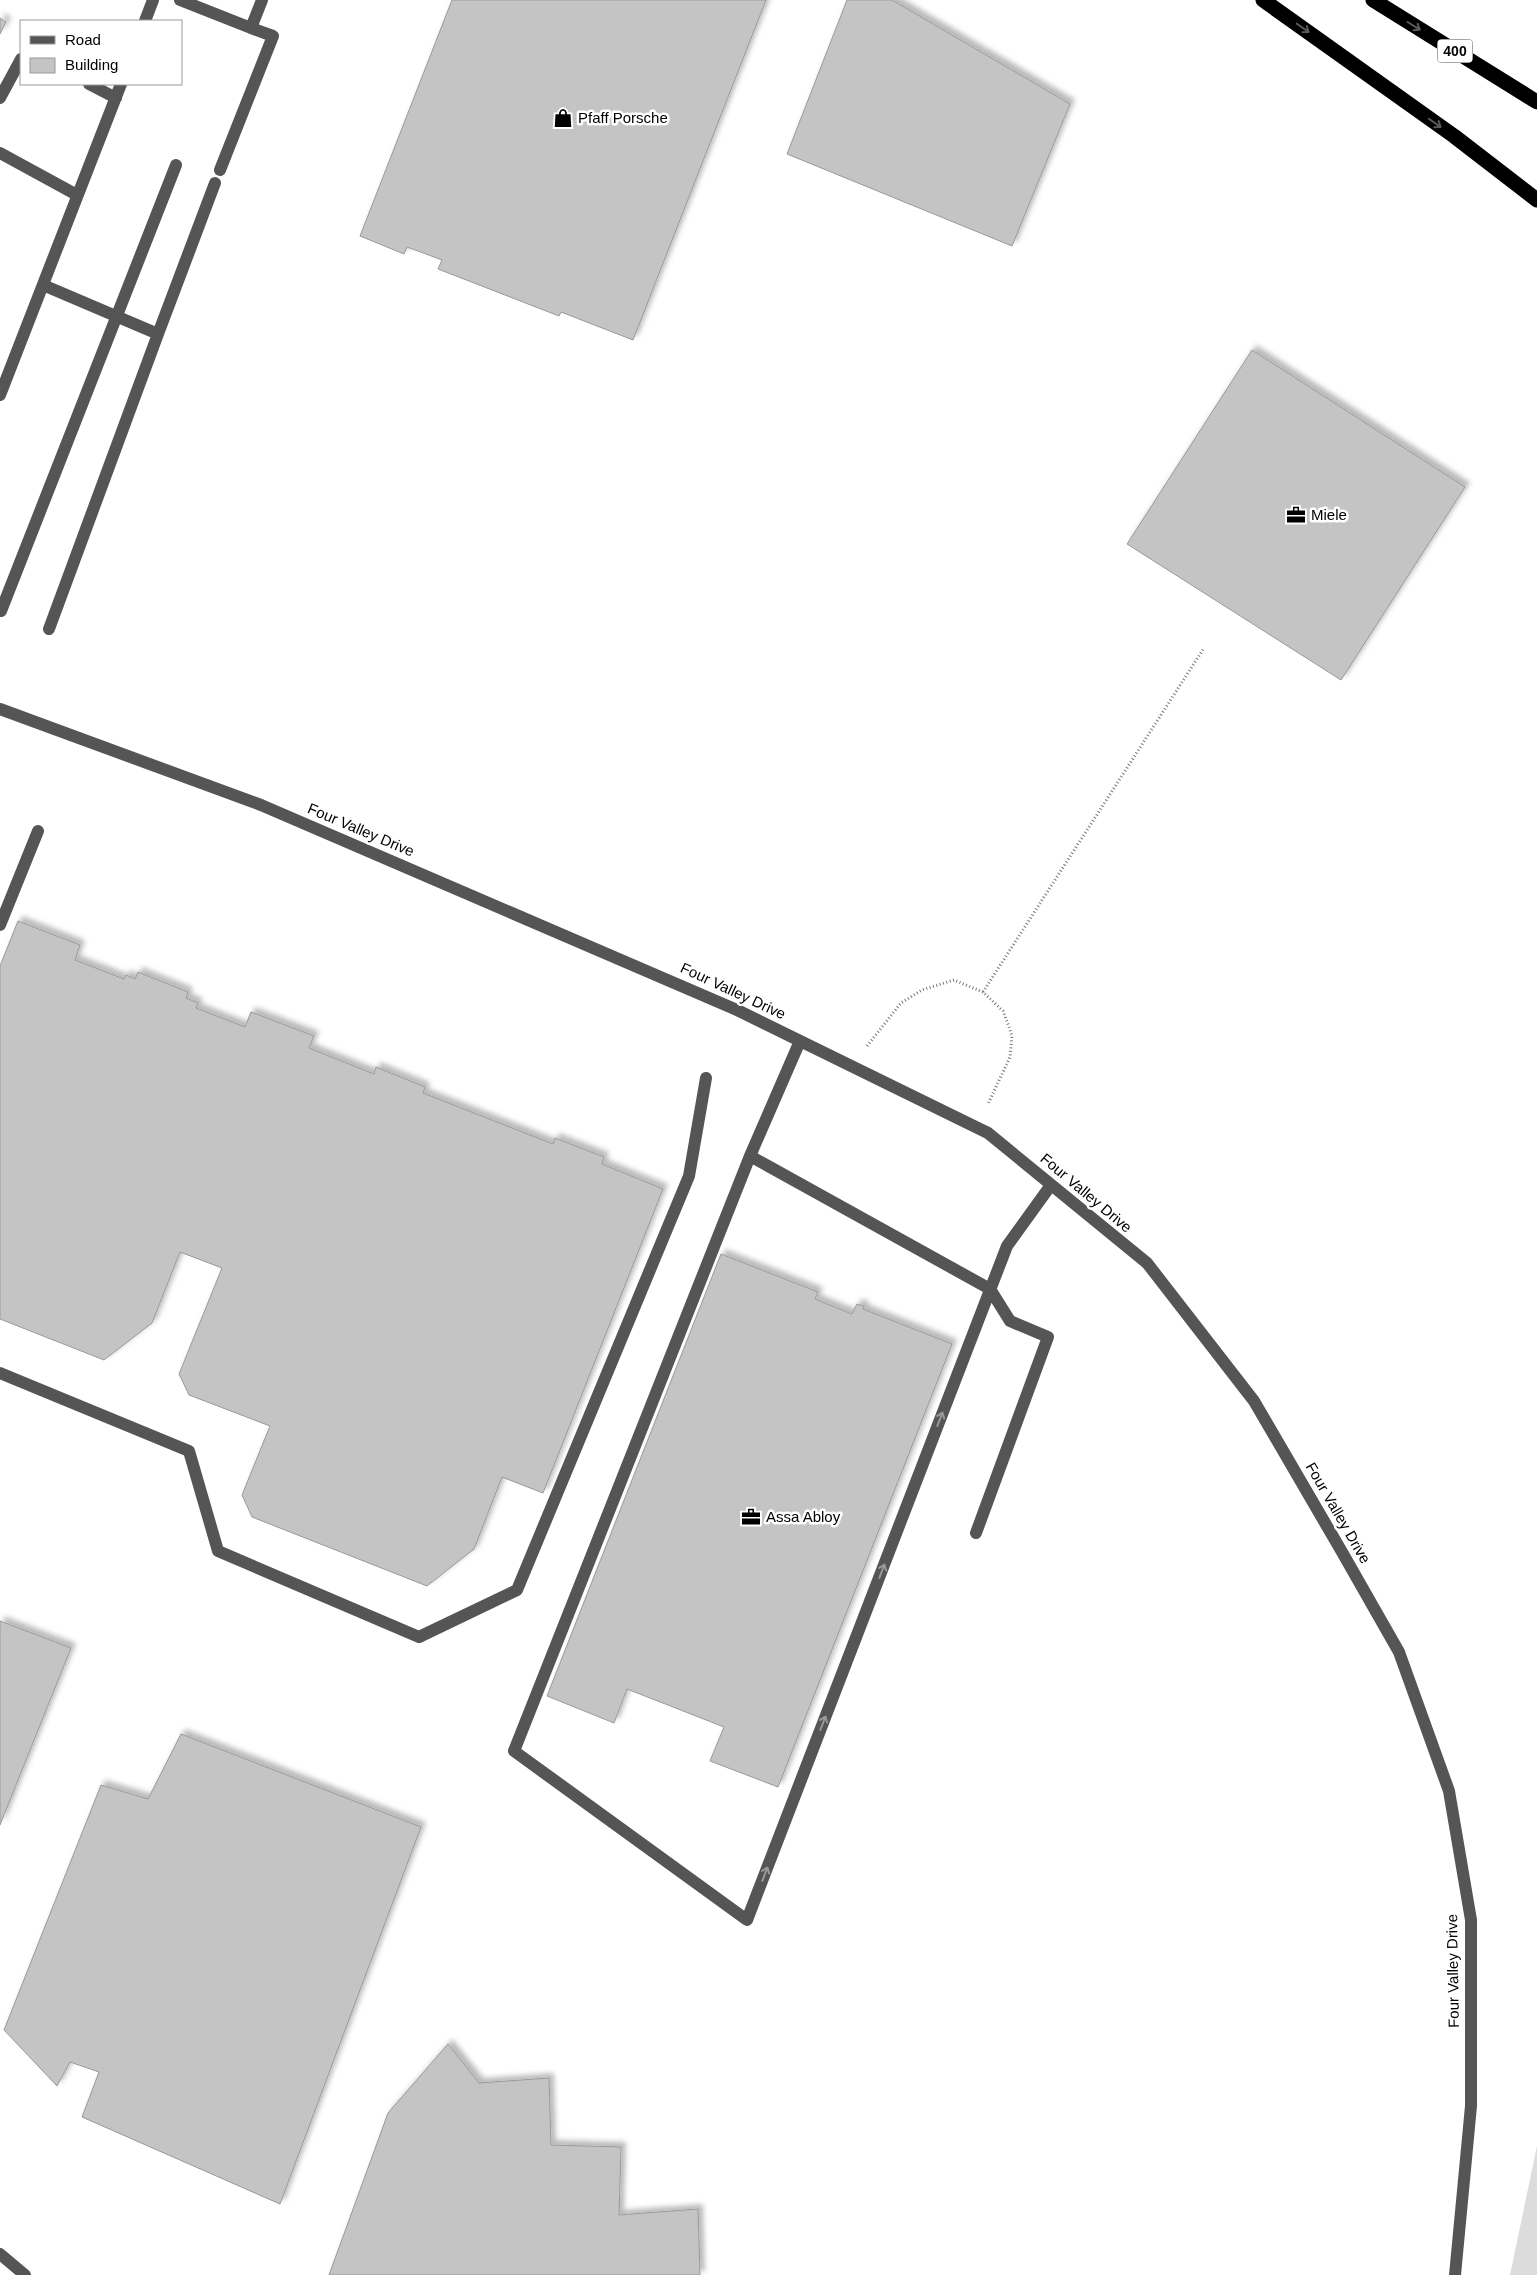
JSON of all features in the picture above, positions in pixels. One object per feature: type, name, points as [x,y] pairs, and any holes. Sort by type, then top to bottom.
[{"type":"highway","points":[[1263,0],[1454,136],[1537,200]]},
{"type":"highway","name":"400","points":[[1373,0],[1537,102]]},
{"type":"street","points":[[145,20],[153,0]]},
{"type":"street","points":[[180,0],[273,36],[220,170]]},
{"type":"street","points":[[251,28],[262,0]]},
{"type":"street","points":[[0,98],[20,61]]},
{"type":"street","points":[[91,85],[116,98]]},
{"type":"street","points":[[0,395],[121,85]]},
{"type":"street","points":[[0,153],[77,195]]},
{"type":"street","points":[[1,611],[176,165]]},
{"type":"street","points":[[49,629],[215,183]]},
{"type":"street","points":[[43,285],[158,334]]},
{"type":"street","name":"Four Valley Drive","points":[[0,709],[261,805],[697,992],[851,1065],[988,1133],[1146,1263],[1254,1401],[1399,1652],[1449,1791],[1470,1920],[1470,2106],[1455,2275]]},
{"type":"street","points":[[0,925],[38,831]]},
{"type":"street","points":[[800,1041],[750,1156],[514,1751],[747,1920],[1007,1246],[1051,1184]]},
{"type":"street","points":[[0,1373],[189,1452],[218,1551],[419,1637],[517,1590],[689,1176],[706,1078]]},
{"type":"street","points":[[750,1156],[990,1288],[1010,1321],[1048,1337],[976,1533]]},
{"type":"street","points":[[0,2254],[25,2275]]},
{"type":"path","points":[[983,992],[1204,648]]},
{"type":"path","points":[[851,1065],[902,1003],[922,990],[954,980],[983,992],[1003,1011],[1012,1035],[1010,1057],[977,1127]]},
{"type":"shaded area","points":[[1537,2146],[1537,2275],[1510,2275]]},
{"type":"building","name":"Pfaff Porsche","points":[[452,0],[766,0],[633,340],[561,312],[559,316],[438,269],[442,260],[407,247],[404,254],[360,236]]},
{"type":"building","points":[[847,0],[892,0],[1070,104],[1012,246],[787,154]]},
{"type":"building","points":[[0,18],[6,22],[0,34]]},
{"type":"building","name":"Miele","points":[[1252,350],[1465,487],[1341,680],[1127,544]]},
{"type":"building","points":[[18,921],[80,945],[75,960],[124,979],[126,975],[135,979],[138,972],[188,992],[186,998],[198,1003],[196,1008],[245,1027],[251,1012],[314,1036],[309,1048],[374,1074],[376,1067],[425,1087],[423,1093],[553,1144],[555,1138],[604,1157],[602,1164],[663,1189],[543,1493],[502,1477],[474,1549],[427,1586],[252,1517],[242,1495],[270,1426],[189,1395],[179,1374],[222,1268],[180,1252],[152,1323],[104,1360],[0,1319],[0,966]]},
{"type":"building","name":"Assa Abloy","points":[[721,1254],[818,1292],[815,1299],[852,1314],[857,1304],[864,1306],[863,1309],[952,1344],[778,1787],[710,1761],[724,1727],[627,1689],[614,1723],[547,1696]]},
{"type":"building","points":[[0,1621],[71,1648],[0,1825]]},
{"type":"building","points":[[181,1734],[421,1827],[280,2204],[82,2117],[99,2072],[70,2062],[57,2086],[4,2030],[101,1785],[148,1799]]},
{"type":"building","points":[[448,2044],[479,2083],[549,2078],[551,2145],[621,2147],[619,2215],[698,2209],[700,2275],[329,2275],[388,2113]]},
{"type":"place","name":"Pfaff Porsche","points":[[563,118]]},
{"type":"place","name":"Miele","points":[[1296,515]]},
{"type":"place","name":"Assa Abloy","points":[[751,1517]]}]
